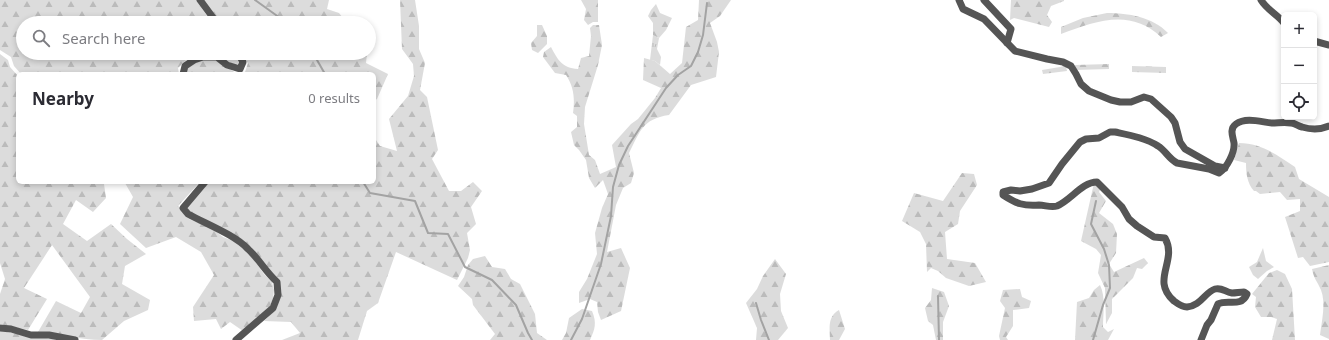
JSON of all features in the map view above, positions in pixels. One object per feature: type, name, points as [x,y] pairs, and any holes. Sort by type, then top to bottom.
[{"type":"street","points":[[200,0],[212,16]]},
{"type":"street","points":[[960,0],[963,9],[984,19],[1015,51],[1063,62],[1071,66],[1081,84],[1089,91],[1105,98],[1120,102],[1131,102],[1144,98],[1151,99],[1171,117],[1175,123],[1180,142],[1185,149],[1215,166],[1224,168]]},
{"type":"street","points":[[984,0],[1011,29],[1008,43]]},
{"type":"street","points":[[1261,0],[1266,7],[1281,19]]},
{"type":"street","points":[[1317,42],[1329,45]]},
{"type":"street","points":[[184,72],[185,66],[194,60]]},
{"type":"street","points":[[221,60],[227,65],[240,69],[243,62],[242,60]]},
{"type":"street","points":[[1201,340],[1218,304],[1241,302],[1247,294],[1244,292],[1230,293],[1222,288],[1216,289],[1195,305],[1184,307],[1178,304],[1167,294],[1164,288],[1164,275],[1168,262],[1167,242],[1165,238],[1154,237],[1137,226],[1129,219],[1122,207],[1097,182],[1092,182],[1058,206],[1052,207],[1042,205],[1025,206],[1017,204],[1003,196],[1003,192],[1006,190],[1020,191],[1044,186],[1049,183],[1080,142],[1086,139],[1099,138],[1110,132],[1149,141],[1159,146],[1177,163],[1209,169],[1219,173],[1224,168],[1233,148],[1234,144],[1232,131],[1233,126],[1238,122],[1252,120],[1271,123],[1292,123],[1314,130],[1329,126]]},
{"type":"street","points":[[204,184],[183,208],[188,214],[237,240],[248,248],[266,272],[277,282],[278,295],[273,308],[236,340]]},
{"type":"street","points":[[0,328],[11,329],[31,335],[49,335],[75,340]]},
{"type":"green space","points":[[0,0],[196,0],[207,16],[16,16],[16,60],[186,60],[178,68],[179,72],[19,72],[14,66],[11,57],[0,50]]},
{"type":"green space","points":[[203,0],[329,0],[327,9],[339,13],[341,16],[216,16]]},
{"type":"green space","points":[[400,0],[415,0],[419,26],[419,49],[425,63],[420,90],[427,97],[438,150],[432,159],[449,191],[461,191],[473,182],[482,191],[471,207],[476,224],[467,233],[470,250],[468,258],[457,280],[396,252],[378,303],[367,311],[358,340],[282,340],[300,333],[291,322],[264,321],[275,310],[280,295],[254,250],[238,236],[192,214],[187,207],[207,184],[376,184],[376,140],[380,146],[397,151],[389,119],[408,96],[414,76],[413,64],[402,49]]},
{"type":"green space","points":[[581,0],[598,0],[598,22],[593,22],[588,25],[584,20],[586,9]]},
{"type":"green space","points":[[699,0],[731,0],[720,16],[710,23],[719,52],[716,77],[691,85],[669,115],[647,123],[639,133],[629,153],[634,173],[631,183],[623,188],[616,205],[607,252],[621,248],[630,268],[621,311],[601,320],[597,302],[590,299],[579,303],[579,292],[587,279],[597,254],[595,233],[602,208],[608,194],[603,180],[595,188],[589,178],[586,160],[574,145],[571,132],[577,127],[577,116],[573,113],[574,98],[571,84],[566,75],[555,73],[543,57],[544,52],[551,47],[556,56],[564,65],[578,69],[581,58],[589,56],[591,36],[590,28],[593,25],[599,25],[602,45],[598,65],[585,107],[584,124],[589,155],[595,160],[600,174],[616,167],[612,145],[631,124],[638,119],[661,88],[643,80],[644,58],[655,61],[670,74],[682,63],[686,27],[698,20]]},
{"type":"green space","points":[[1011,0],[1064,1],[1051,6],[1047,15],[1052,22],[1049,27],[1014,18],[1010,20]]},
{"type":"green space","points":[[656,4],[660,13],[672,18],[666,30],[659,38],[653,35],[653,23],[648,16]]},
{"type":"green space","points":[[1107,13],[1140,17],[1155,23],[1168,33],[1161,37],[1149,28],[1137,22],[1112,20],[1087,25],[1061,34],[1061,27],[1083,18]]},
{"type":"green space","points":[[537,25],[542,25],[547,36],[547,44],[538,53],[532,50],[531,43],[537,36]]},
{"type":"green space","points":[[653,35],[659,38],[657,49],[661,57],[660,65],[655,61],[650,60]]},
{"type":"green space","points":[[0,54],[8,60],[10,67],[16,74],[16,184],[104,184],[106,198],[93,212],[76,200],[63,224],[87,241],[111,224],[146,254],[125,266],[122,284],[150,300],[148,310],[124,321],[102,340],[38,332],[56,301],[81,313],[90,297],[52,245],[24,288],[47,299],[28,330],[0,324],[0,294],[5,279],[0,263]]},
{"type":"green space","points":[[201,60],[217,60],[234,72],[186,72],[187,66]]},
{"type":"green space","points":[[225,60],[238,60],[239,62],[237,65]]},
{"type":"green space","points":[[246,60],[366,60],[366,63],[388,74],[376,100],[376,72],[245,72],[248,63]]},
{"type":"green space","points":[[1109,64],[1109,69],[1075,70],[1075,65]]},
{"type":"green space","points":[[1066,66],[1067,71],[1043,74],[1042,70]]},
{"type":"green space","points":[[1132,66],[1166,67],[1166,73],[1132,72]]},
{"type":"green space","points":[[1239,143],[1262,147],[1275,154],[1295,167],[1299,179],[1329,197],[1329,262],[1310,266],[1303,257],[1298,258],[1285,217],[1300,211],[1300,199],[1287,200],[1280,192],[1260,194],[1254,191],[1247,178],[1246,163],[1234,160]]},
{"type":"green space","points":[[962,173],[974,174],[977,185],[960,211],[958,224],[945,232],[947,259],[975,263],[986,282],[969,286],[946,278],[938,271],[931,268],[927,272],[926,244],[920,232],[902,221],[914,193],[943,201]]},
{"type":"green space","points":[[1094,183],[1101,188],[1099,192],[1106,201],[1099,213],[1113,224],[1117,234],[1116,253],[1109,264],[1114,272],[1144,258],[1148,263],[1142,269],[1137,268],[1133,278],[1112,299],[1112,313],[1106,324],[1105,288],[1098,273],[1101,255],[1096,249],[1081,241]]},
{"type":"green space","points":[[126,184],[198,184],[178,206],[189,219],[213,229],[223,237],[236,242],[246,249],[264,274],[272,282],[274,290],[273,299],[269,308],[243,331],[230,322],[221,329],[216,319],[194,321],[193,307],[214,275],[201,252],[176,237],[146,248],[120,224],[133,197]]},
{"type":"green space","points":[[1263,248],[1266,261],[1274,267],[1258,279],[1253,275],[1249,267],[1257,262]]},
{"type":"green space","points":[[485,256],[492,267],[505,269],[511,279],[520,284],[535,314],[537,333],[547,340],[490,340],[495,334],[473,305],[472,299],[458,286],[464,277],[468,265],[473,259]]},
{"type":"green space","points":[[775,259],[786,274],[780,294],[781,311],[788,328],[778,340],[756,340],[757,328],[746,303],[757,289],[763,276]]},
{"type":"green space","points":[[1329,265],[1329,339],[1320,335],[1323,300],[1321,290],[1312,269]]},
{"type":"green space","points":[[1277,270],[1285,274],[1292,289],[1295,340],[1272,340],[1277,319],[1271,317],[1261,317],[1255,307],[1256,297],[1252,294],[1269,273]]},
{"type":"green space","points":[[1100,285],[1104,300],[1103,327],[1108,332],[1114,329],[1108,340],[1075,340],[1077,302],[1089,298],[1094,290]]},
{"type":"green space","points":[[932,288],[944,292],[949,306],[943,322],[943,340],[936,340],[933,325],[928,321],[925,308],[931,300]]},
{"type":"green space","points":[[1020,289],[1022,297],[1031,301],[1029,308],[1013,310],[1013,326],[1006,337],[1008,340],[1000,340],[999,336],[1005,308],[1000,301],[1003,290]]},
{"type":"green space","points":[[582,309],[592,311],[594,315],[595,326],[590,340],[562,340],[566,333],[569,318]]},
{"type":"green space","points":[[839,310],[845,329],[839,340],[830,340],[831,319]]},
{"type":"green space","points":[[0,331],[59,340],[0,340]]},
{"type":"waterway","points":[[255,0],[277,16]]},
{"type":"waterway","points":[[571,340],[582,319],[601,264],[611,216],[613,187],[619,165],[628,146],[666,88],[678,75],[691,66],[698,52],[703,35],[707,3]]},
{"type":"waterway","points":[[317,60],[324,72]]},
{"type":"waterway","points":[[364,184],[370,193],[415,201],[428,233],[448,234],[465,267],[492,280],[516,305],[532,340]]},
{"type":"waterway","points":[[1093,340],[1103,305],[1110,288],[1109,265],[1104,249],[1091,224],[1096,201]]},
{"type":"waterway","points":[[938,296],[939,340]]},
{"type":"waterway","points":[[756,303],[769,340]]}]
